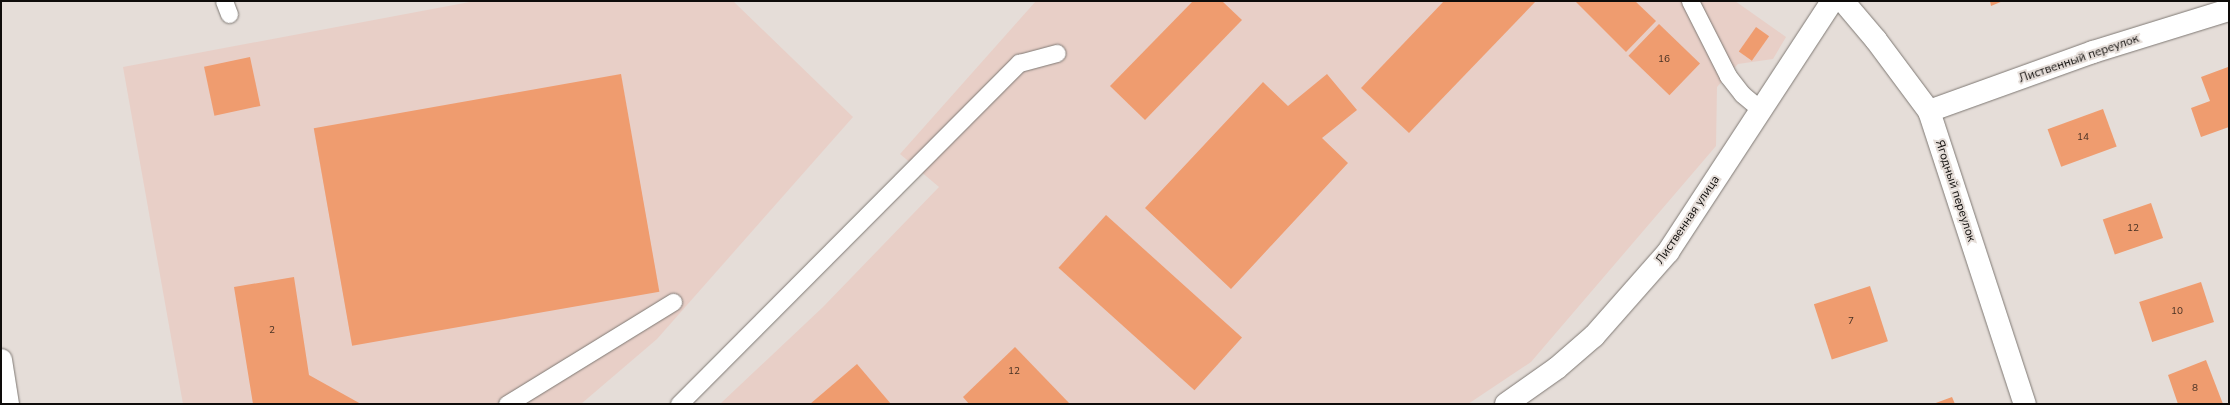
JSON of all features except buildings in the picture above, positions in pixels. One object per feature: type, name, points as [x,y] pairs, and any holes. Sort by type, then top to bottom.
[{"type":"street","name":"Лиственная улица","points":[[1506,404],[1563,364],[1594,336],[1628,300],[1668,252],[1832,1]]},
{"type":"street","name":"Ягодный переулок","points":[[1843,1],[1876,40],[1929,111],[2025,404]]},
{"type":"street","name":"Лиственный переулок","points":[[1929,111],[2093,52],[2229,10]]},
{"type":"street","points":[[1,360],[8,404]]},
{"type":"lane","points":[[1690,1],[1728,76],[1742,94],[1761,110]]},
{"type":"lane","points":[[679,404],[1019,63],[1057,53]]},
{"type":"lane","points":[[507,404],[672,302]]},
{"type":"shaded area","points":[[475,1],[733,1],[853,117],[657,339],[581,404],[183,404],[123,67]]},
{"type":"shaded area","points":[[1036,1],[1735,1],[1786,37],[1773,59],[1738,64],[1717,87],[1716,146],[1531,362],[1468,404],[720,404],[823,307],[939,187],[900,154]]}]
